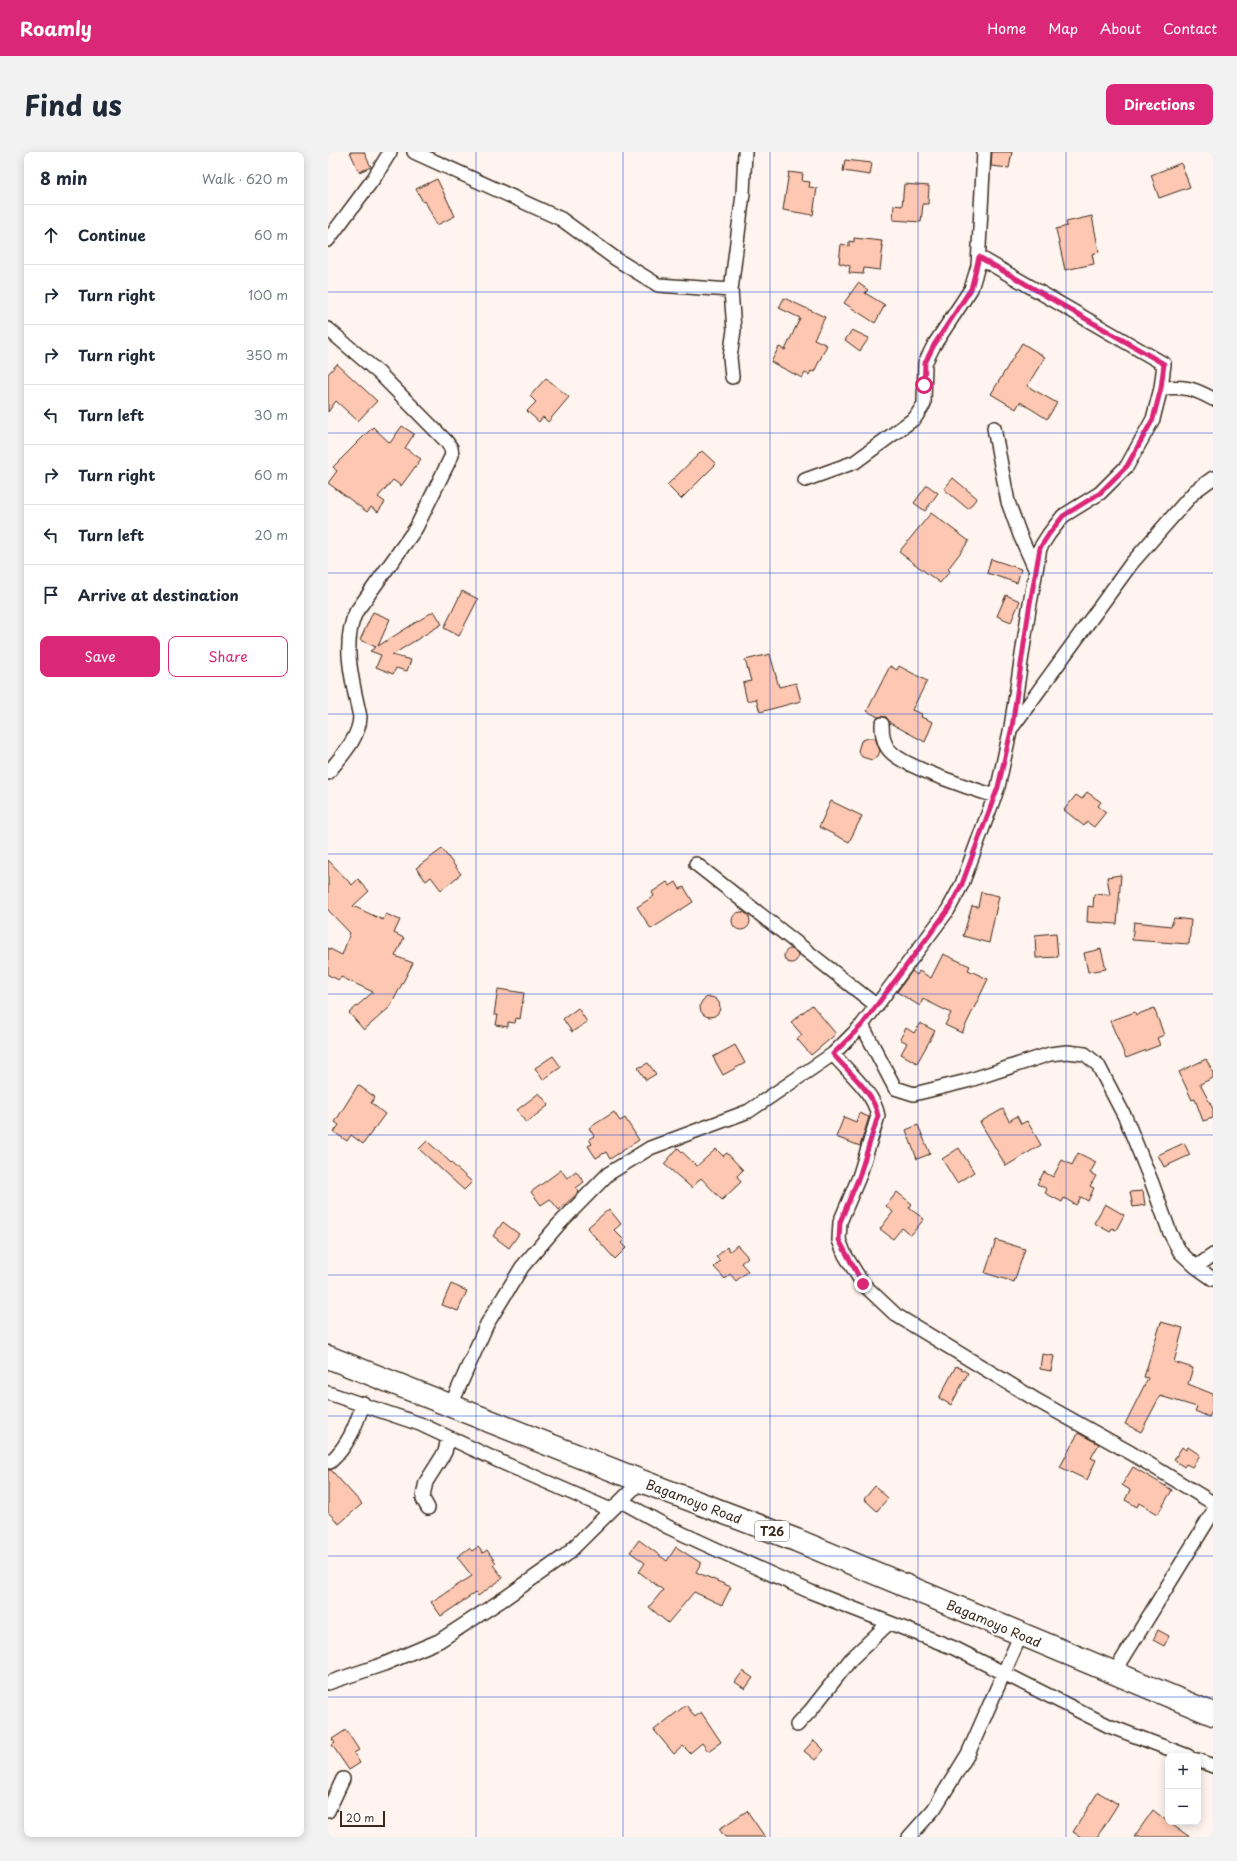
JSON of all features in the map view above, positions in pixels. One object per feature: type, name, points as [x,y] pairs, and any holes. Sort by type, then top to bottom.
[{"type":"highway","name":"Bagamoyo Road","points":[[328,1357],[641,1481],[796,1540],[1213,1714]]},
{"type":"street","points":[[328,240],[374,178],[390,152]]},
{"type":"street","points":[[414,152],[561,219],[616,259],[658,285],[731,290]]},
{"type":"street","points":[[732,377],[730,357],[734,330],[731,290],[744,194],[745,152]]},
{"type":"street","points":[[805,480],[861,458],[915,418],[924,404],[925,363],[945,327],[971,289],[979,257],[984,152]]},
{"type":"street","points":[[452,1405],[487,1324],[522,1267],[559,1224],[608,1174],[650,1148],[749,1111],[833,1054],[862,1025],[877,1006],[948,910],[962,884],[995,796],[1012,727],[1040,548],[1063,516],[1100,493],[1127,466],[1153,419],[1161,388],[1164,364],[979,257]]},
{"type":"street","points":[[328,329],[385,379],[446,441],[451,448],[452,455],[416,528],[356,612],[350,625],[350,660],[360,717],[360,725],[352,741],[328,773]]},
{"type":"street","points":[[1161,388],[1180,386],[1194,389],[1213,399]]},
{"type":"street","points":[[994,428],[1008,502],[1020,535],[1036,571]]},
{"type":"street","points":[[1012,727],[1131,564],[1195,491],[1213,478]]},
{"type":"street","points":[[882,724],[883,740],[887,748],[896,756],[921,769],[972,789],[995,796]]},
{"type":"street","points":[[696,864],[877,1006]]},
{"type":"street","points":[[862,1025],[895,1088],[914,1094],[966,1081],[1050,1054],[1067,1052],[1085,1054],[1098,1065],[1126,1119],[1152,1183],[1170,1233],[1180,1252],[1196,1268],[1213,1279]]},
{"type":"street","points":[[833,1054],[870,1097],[878,1116],[859,1177],[840,1222],[839,1240],[863,1284],[896,1315],[1038,1401],[1131,1453],[1213,1502]]},
{"type":"street","points":[[1196,1268],[1213,1255]]},
{"type":"street","points":[[328,1393],[363,1403],[420,1424],[448,1438],[611,1510]]},
{"type":"street","points":[[330,1462],[344,1448],[356,1426],[363,1403]]},
{"type":"street","points":[[428,1508],[423,1499],[426,1482],[445,1452],[448,1438]]},
{"type":"street","points":[[328,1683],[384,1664],[439,1641],[505,1598],[566,1555],[641,1481]]},
{"type":"street","points":[[621,1501],[668,1527],[720,1551],[811,1592],[889,1624],[954,1648],[1109,1726],[1180,1753]]},
{"type":"street","points":[[1114,1673],[1213,1512]]},
{"type":"street","points":[[797,1725],[811,1710],[851,1659],[889,1624]]},
{"type":"street","points":[[909,1837],[934,1809],[968,1754],[1021,1634]]},
{"type":"street","points":[[1201,1761],[1213,1766]]},
{"type":"street","points":[[328,1811],[343,1779]]},
{"type":"building","points":[[350,152],[364,152],[371,167],[359,172]]},
{"type":"building","points":[[992,152],[1012,152],[1009,168],[991,166]]},
{"type":"building","points":[[845,160],[872,163],[870,175],[843,171]]},
{"type":"building","points":[[1181,163],[1190,187],[1159,198],[1151,175]]},
{"type":"building","points":[[789,172],[803,174],[802,181],[810,182],[809,187],[817,188],[813,215],[783,210]]},
{"type":"building","points":[[437,179],[455,216],[437,225],[425,201],[423,202],[416,189]]},
{"type":"building","points":[[904,184],[929,186],[928,204],[923,204],[921,222],[893,220],[894,205],[902,206]]},
{"type":"building","points":[[1092,216],[1099,252],[1092,254],[1094,264],[1065,270],[1056,229],[1067,226],[1066,222]]},
{"type":"building","points":[[854,238],[882,241],[881,246],[883,246],[880,270],[864,268],[863,274],[849,273],[850,266],[839,263],[841,244],[849,246],[849,241],[854,242]]},
{"type":"building","points":[[858,283],[868,290],[865,293],[885,305],[875,323],[844,303]]},
{"type":"building","points":[[784,298],[825,317],[814,339],[827,345],[814,372],[811,371],[809,375],[805,373],[802,378],[771,362],[779,347],[785,350],[800,318],[779,308]]},
{"type":"building","points":[[852,330],[869,338],[860,351],[845,340]]},
{"type":"building","points":[[1022,343],[1045,357],[1027,386],[1057,403],[1047,419],[1020,402],[1016,409],[991,394]]},
{"type":"building","points":[[337,364],[377,401],[358,421],[336,401],[328,412],[328,374]]},
{"type":"building","points":[[546,378],[569,397],[548,422],[543,417],[539,422],[527,411],[536,402],[530,396]]},
{"type":"building","points":[[402,426],[414,434],[405,448],[421,459],[401,486],[393,480],[378,497],[385,502],[378,512],[371,507],[367,512],[328,483],[337,471],[333,467],[373,427],[390,443]]},
{"type":"building","points":[[702,451],[716,464],[681,499],[667,485]]},
{"type":"building","points":[[953,478],[977,498],[968,509],[944,489]]},
{"type":"building","points":[[927,485],[938,493],[925,511],[914,503]]},
{"type":"building","points":[[931,513],[969,541],[948,569],[950,571],[940,583],[899,552]]},
{"type":"building","points":[[991,559],[1021,569],[1017,583],[987,573]]},
{"type":"building","points":[[462,591],[478,599],[459,636],[444,628]]},
{"type":"building","points":[[1006,595],[1020,601],[1011,622],[997,616]]},
{"type":"building","points":[[434,611],[442,624],[392,655],[411,660],[407,671],[396,668],[393,674],[376,667],[381,655],[370,651],[376,647],[360,640],[373,612],[390,619],[378,646]]},
{"type":"building","points":[[770,654],[779,687],[796,683],[801,701],[760,712],[756,699],[747,701],[743,683],[751,681],[745,660]]},
{"type":"building","points":[[890,666],[897,670],[899,666],[927,681],[912,710],[922,714],[921,717],[933,722],[925,742],[890,723],[886,717],[878,717],[867,711]]},
{"type":"building","points":[[868,738],[875,738],[880,751],[878,756],[872,760],[862,757],[858,751],[861,741]]},
{"type":"building","points":[[1087,792],[1101,802],[1098,806],[1106,812],[1094,827],[1087,822],[1084,826],[1064,810],[1076,795],[1082,799]]},
{"type":"building","points":[[831,801],[862,816],[849,842],[819,827]]},
{"type":"building","points":[[442,849],[461,874],[441,890],[431,877],[426,881],[416,868]]},
{"type":"building","points":[[328,860],[352,885],[358,879],[369,891],[353,906],[383,920],[386,914],[400,920],[394,933],[404,938],[395,956],[413,963],[390,1007],[364,1030],[349,1013],[373,992],[341,977],[339,980],[328,975],[328,948],[342,955],[350,933],[328,910]]},
{"type":"building","points":[[1121,875],[1117,924],[1087,922],[1088,906],[1093,907],[1094,894],[1110,895],[1107,877]]},
{"type":"building","points":[[667,882],[670,886],[676,882],[680,889],[684,887],[693,902],[651,929],[637,907],[654,896],[652,892]]},
{"type":"building","points":[[981,892],[999,896],[989,943],[963,936],[972,906],[978,907]]},
{"type":"building","points":[[741,912],[747,915],[750,921],[747,927],[741,930],[735,927],[732,921],[735,915]]},
{"type":"building","points":[[1174,918],[1191,920],[1189,944],[1132,940],[1134,922],[1171,926]]},
{"type":"building","points":[[1056,933],[1058,957],[1036,958],[1035,935]]},
{"type":"building","points":[[791,949],[796,951],[798,956],[796,961],[791,963],[786,961],[784,956],[786,951]]},
{"type":"building","points":[[1101,949],[1106,969],[1088,972],[1084,953]]},
{"type":"building","points":[[943,954],[970,966],[968,970],[988,979],[962,1033],[945,1025],[951,1013],[923,999],[920,1006],[897,992],[912,971],[917,975],[919,971],[931,978]]},
{"type":"building","points":[[498,989],[524,993],[520,1019],[516,1018],[515,1023],[508,1022],[508,1027],[496,1025],[498,1015],[494,1015]]},
{"type":"building","points":[[710,997],[717,1000],[720,1007],[717,1014],[710,1017],[703,1014],[700,1007],[703,1000]]},
{"type":"building","points":[[812,1005],[836,1034],[811,1055],[797,1039],[802,1035],[791,1022]]},
{"type":"building","points":[[578,1008],[587,1022],[572,1032],[563,1019]]},
{"type":"building","points":[[1154,1008],[1164,1035],[1157,1038],[1160,1045],[1126,1058],[1110,1021],[1135,1012],[1136,1015]]},
{"type":"building","points":[[920,1023],[935,1031],[917,1063],[901,1054],[907,1043],[900,1039],[906,1028],[914,1033]]},
{"type":"building","points":[[735,1045],[745,1063],[723,1075],[713,1057]]},
{"type":"building","points":[[553,1056],[561,1067],[543,1080],[535,1068]]},
{"type":"building","points":[[1206,1059],[1213,1073],[1213,1078],[1200,1084],[1213,1109],[1213,1118],[1203,1121],[1195,1099],[1192,1100],[1179,1072]]},
{"type":"building","points":[[648,1063],[656,1074],[646,1080],[638,1068]]},
{"type":"building","points":[[358,1085],[375,1097],[371,1103],[385,1114],[363,1144],[351,1135],[347,1141],[334,1132],[339,1125],[335,1122]]},
{"type":"building","points":[[539,1093],[549,1105],[526,1123],[517,1110]]},
{"type":"building","points":[[1003,1109],[1009,1121],[1017,1116],[1021,1124],[1027,1121],[1041,1145],[1006,1166],[980,1122]]},
{"type":"building","points":[[614,1112],[620,1121],[625,1118],[639,1140],[610,1159],[606,1152],[596,1158],[588,1146],[592,1144],[589,1139],[594,1136],[589,1128]]},
{"type":"building","points":[[859,1113],[869,1117],[860,1146],[836,1137],[844,1117],[856,1122]]},
{"type":"building","points":[[918,1125],[930,1154],[917,1159],[906,1130]]},
{"type":"building","points":[[427,1141],[472,1182],[464,1190],[419,1149]]},
{"type":"building","points":[[1184,1143],[1190,1155],[1164,1167],[1158,1155]]},
{"type":"building","points":[[678,1148],[697,1166],[716,1149],[723,1156],[727,1153],[743,1170],[737,1176],[741,1182],[722,1200],[701,1178],[692,1188],[664,1164]]},
{"type":"building","points":[[959,1148],[974,1172],[957,1183],[942,1159]]},
{"type":"building","points":[[1078,1153],[1096,1162],[1090,1173],[1096,1176],[1090,1186],[1094,1188],[1088,1201],[1081,1197],[1076,1205],[1064,1198],[1062,1202],[1045,1193],[1047,1189],[1037,1184],[1044,1172],[1053,1177],[1062,1160],[1072,1165]]},
{"type":"building","points":[[561,1170],[567,1178],[576,1171],[584,1182],[576,1188],[579,1192],[559,1210],[550,1199],[541,1205],[531,1192]]},
{"type":"building","points":[[1143,1191],[1145,1205],[1133,1207],[1130,1192]]},
{"type":"building","points":[[897,1192],[912,1204],[909,1208],[924,1219],[911,1235],[902,1228],[893,1239],[880,1229],[893,1212],[886,1206]]},
{"type":"building","points":[[1105,1204],[1124,1215],[1116,1230],[1112,1228],[1110,1232],[1094,1223]]},
{"type":"building","points":[[609,1209],[621,1224],[614,1230],[624,1240],[621,1243],[626,1248],[615,1259],[587,1228]]},
{"type":"building","points":[[503,1222],[519,1234],[509,1248],[493,1236]]},
{"type":"building","points":[[996,1240],[1025,1249],[1014,1282],[985,1273]]},
{"type":"building","points":[[737,1245],[748,1257],[741,1263],[748,1271],[736,1281],[730,1274],[725,1279],[714,1267],[720,1261],[716,1257],[727,1247],[730,1251]]},
{"type":"building","points":[[451,1284],[467,1291],[458,1311],[442,1305]]},
{"type":"building","points":[[1161,1322],[1183,1328],[1174,1362],[1193,1368],[1188,1384],[1213,1394],[1213,1409],[1209,1417],[1195,1411],[1197,1407],[1160,1396],[1141,1432],[1125,1424],[1148,1378],[1144,1377]]},
{"type":"building","points":[[1042,1354],[1054,1356],[1051,1371],[1040,1369]]},
{"type":"building","points":[[956,1366],[968,1373],[951,1405],[939,1398]]},
{"type":"building","points":[[1078,1433],[1099,1444],[1091,1458],[1096,1460],[1087,1480],[1060,1467]]},
{"type":"building","points":[[1182,1447],[1186,1450],[1188,1447],[1200,1455],[1192,1467],[1186,1464],[1184,1467],[1174,1460]]},
{"type":"building","points":[[1133,1467],[1172,1490],[1158,1514],[1139,1503],[1137,1507],[1125,1500],[1130,1490],[1122,1485]]},
{"type":"building","points":[[328,1470],[331,1470],[362,1504],[339,1524],[328,1512]]},
{"type":"building","points":[[875,1486],[888,1498],[877,1511],[864,1499]]},
{"type":"building","points":[[639,1540],[667,1561],[676,1547],[701,1563],[696,1572],[731,1587],[722,1605],[694,1592],[668,1623],[649,1607],[663,1590],[639,1572],[645,1563],[630,1552]]},
{"type":"building","points":[[478,1547],[483,1553],[487,1550],[496,1563],[493,1565],[503,1578],[478,1596],[475,1593],[441,1616],[431,1602],[472,1576],[457,1557],[469,1548],[472,1551]]},
{"type":"building","points":[[1158,1630],[1169,1636],[1164,1646],[1153,1640]]},
{"type":"building","points":[[743,1671],[753,1678],[745,1689],[735,1682]]},
{"type":"building","points":[[686,1705],[695,1717],[701,1712],[721,1742],[708,1751],[702,1743],[690,1753],[683,1746],[674,1754],[654,1730]]},
{"type":"building","points":[[346,1730],[359,1750],[354,1753],[360,1763],[349,1770],[332,1745],[335,1743],[332,1739]]},
{"type":"building","points":[[814,1740],[824,1750],[815,1760],[804,1751]]},
{"type":"building","points":[[1098,1792],[1118,1804],[1097,1837],[1081,1837],[1073,1832]]},
{"type":"building","points":[[1153,1810],[1165,1820],[1165,1825],[1172,1825],[1190,1837],[1134,1837]]},
{"type":"building","points":[[747,1811],[765,1837],[725,1837],[719,1829]]},
{"type":"route","points":[[863,1284],[845,1255],[839,1240],[840,1222],[859,1177],[878,1116],[870,1097],[833,1054],[862,1025],[948,910],[962,884],[998,787],[1012,727],[1020,662],[1040,548],[1063,516],[1100,493],[1127,466],[1141,444],[1153,419],[1161,388],[1164,364],[979,257],[978,266],[971,289],[934,345],[925,363],[924,385]]}]
